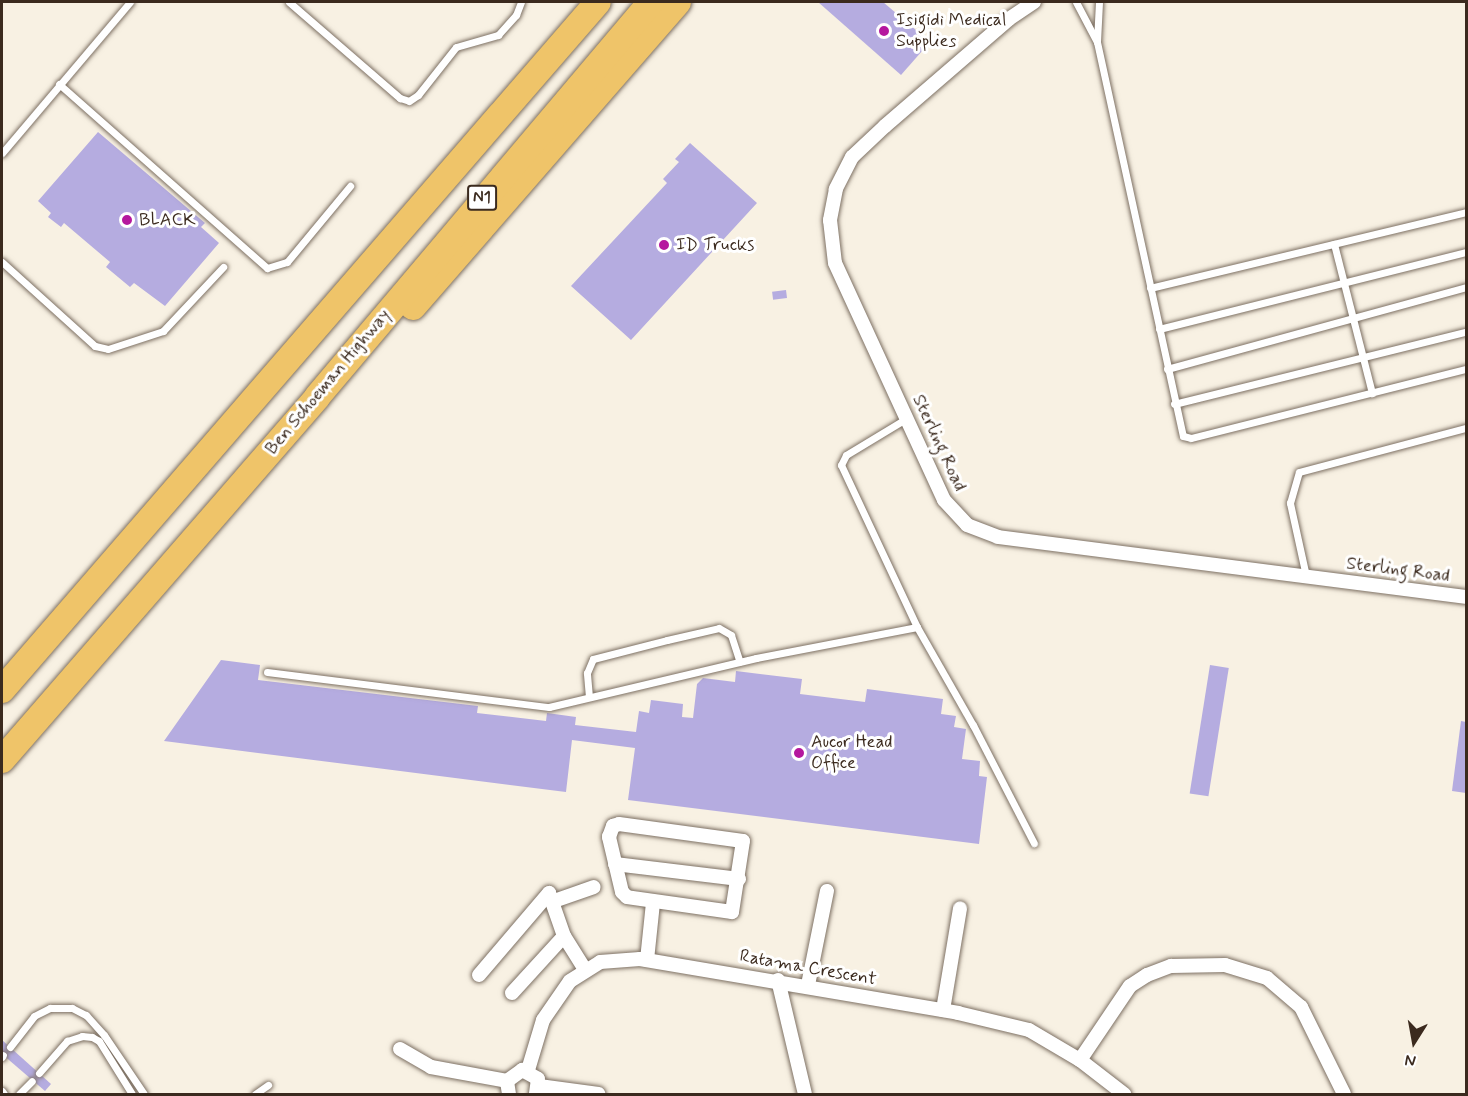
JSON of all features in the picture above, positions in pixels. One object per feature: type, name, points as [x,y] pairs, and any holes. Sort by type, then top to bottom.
[{"type":"highway","points":[[563,42],[585,2]]},
{"type":"highway","points":[[2,690],[598,2]]},
{"type":"highway","name":"Ben Schoeman Highway","points":[[2,760],[316,397],[651,2]]},
{"type":"highway","points":[[316,397],[376,346],[466,250],[678,2]]},
{"type":"street","name":"Sterling Road","points":[[1035,2],[1008,19],[852,157],[836,189],[830,220],[836,263],[944,500],[956,517],[982,533],[1467,597]]},
{"type":"street","points":[[619,824],[739,839],[744,846],[739,879],[732,912],[633,901],[622,892],[609,837],[613,826],[619,824]]},
{"type":"street","points":[[615,864],[739,879]]},
{"type":"street","points":[[554,901],[594,887]]},
{"type":"street","points":[[808,985],[826,891]]},
{"type":"street","points":[[478,975],[548,894],[554,901],[564,936],[585,969]]},
{"type":"street","points":[[647,960],[653,903]]},
{"type":"street","points":[[943,1010],[960,908]]},
{"type":"street","points":[[512,993],[564,936]]},
{"type":"street","name":"Ratama Crescent","points":[[528,1070],[543,1020],[556,996],[585,969],[616,958],[647,960],[808,985],[943,1010],[1029,1030],[1080,1060],[1124,1095]]},
{"type":"street","points":[[1080,1060],[1130,986],[1147,975],[1171,966],[1225,965],[1267,978],[1295,1001],[1311,1022],[1344,1095]]},
{"type":"street","points":[[778,980],[805,1095]]},
{"type":"street","points":[[400,1049],[431,1067],[508,1088],[515,1071],[528,1070],[538,1090],[598,1095]]},
{"type":"lane","points":[[2,153],[130,2]]},
{"type":"lane","points":[[289,2],[400,98],[409,101],[418,95],[456,47],[498,35],[516,15],[522,2]]},
{"type":"lane","points":[[1076,2],[1097,42]]},
{"type":"lane","points":[[1099,2],[1097,42],[1182,434],[1191,438],[1467,369]]},
{"type":"lane","points":[[59,84],[267,268],[276,268],[287,262],[350,186]]},
{"type":"lane","points":[[1150,288],[1467,213]]},
{"type":"lane","points":[[1334,244],[1372,393]]},
{"type":"lane","points":[[1159,329],[1343,280],[1467,252]]},
{"type":"lane","points":[[2,262],[95,346],[108,349],[163,331],[223,267]]},
{"type":"lane","points":[[1167,369],[1467,287]]},
{"type":"lane","points":[[1174,404],[1467,332]]},
{"type":"lane","points":[[907,418],[846,455],[841,465],[916,627],[973,725],[1034,843]]},
{"type":"lane","points":[[1306,576],[1290,502],[1299,472],[1467,428]]},
{"type":"lane","points":[[267,672],[535,708],[740,662],[916,627]]},
{"type":"lane","points":[[589,697],[588,673],[593,659],[667,640],[719,628],[731,635],[740,662]]},
{"type":"lane","points":[[10,1047],[34,1016],[50,1008],[72,1008],[86,1015],[104,1035],[144,1095]]},
{"type":"lane","points":[[39,1073],[67,1041],[81,1036],[92,1037],[99,1041],[132,1095]]},
{"type":"lane","points":[[19,1095],[32,1081]]},
{"type":"lane","points":[[255,1095],[268,1085]]},
{"type":"lane","points":[[2,1091],[4,1095]]},
{"type":"building","name":"Isigidi Medical Supplies","points":[[818,2],[883,2],[930,42],[901,75]]},
{"type":"building","name":"BLACK","points":[[98,132],[205,223],[201,227],[219,243],[165,306],[134,283],[130,287],[106,267],[110,262],[64,223],[61,227],[48,217],[51,213],[38,201]]},
{"type":"building","name":"ID Trucks","points":[[690,143],[757,203],[631,340],[571,286],[667,183],[663,179],[679,162],[675,159]]},
{"type":"building","points":[[786,290],[787,298],[773,300],[772,292]]},
{"type":"building","name":"Aucor Head Office","points":[[221,660],[260,665],[258,680],[478,706],[477,713],[546,721],[547,713],[576,717],[575,725],[636,732],[639,711],[649,713],[651,700],[683,704],[682,717],[693,718],[697,684],[703,678],[735,682],[736,671],[802,679],[800,694],[865,702],[867,689],[943,699],[941,714],[956,716],[954,727],[966,729],[962,759],[980,761],[979,776],[987,777],[979,844],[628,800],[635,748],[572,740],[566,792],[164,741]]},
{"type":"building","points":[[1210,665],[1229,668],[1208,796],[1190,793]]},
{"type":"building","points":[[1461,721],[1466,722],[1466,793],[1452,791]]},
{"type":"building","points":[[2,1040],[51,1084],[45,1091],[2,1054]]},
{"type":"place","name":"Isigidi Medical Supplies","points":[[884,31]]},
{"type":"place","name":"BLACK","points":[[127,220]]},
{"type":"place","name":"ID Trucks","points":[[664,245]]},
{"type":"place","name":"Aucor Head Office","points":[[799,753]]}]
